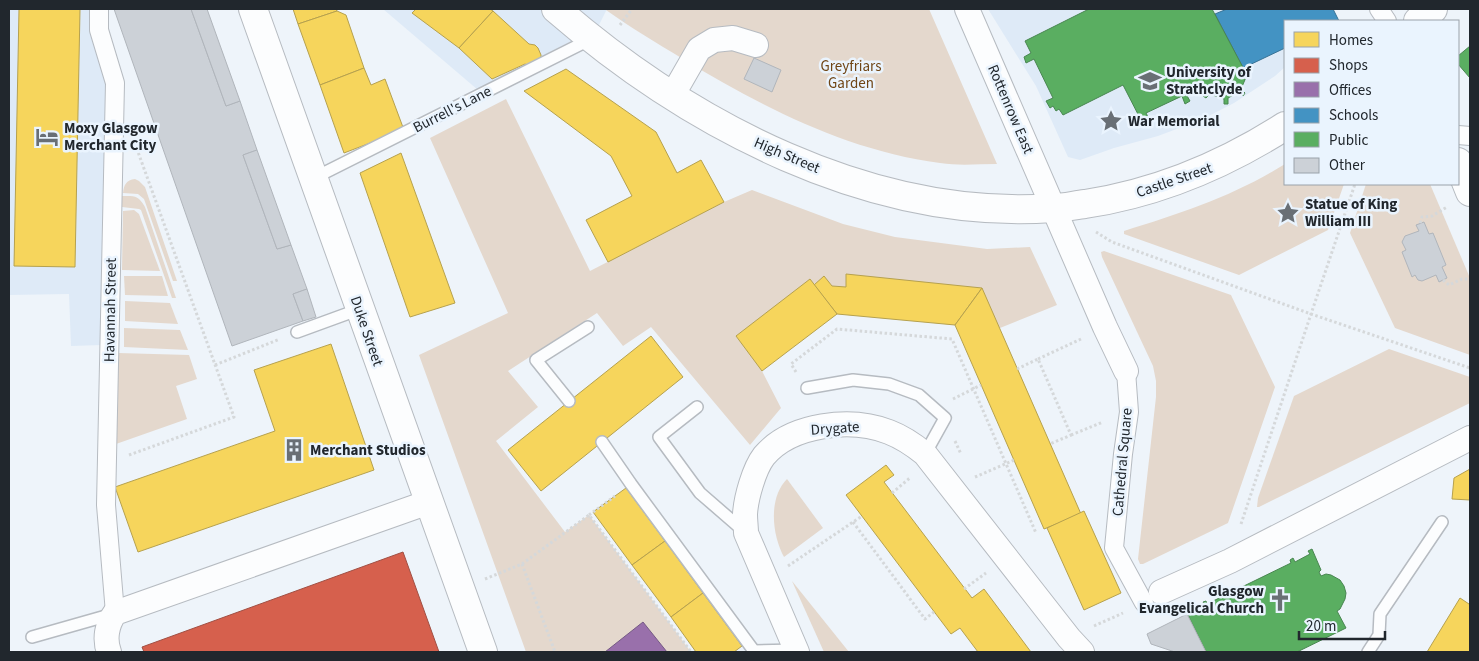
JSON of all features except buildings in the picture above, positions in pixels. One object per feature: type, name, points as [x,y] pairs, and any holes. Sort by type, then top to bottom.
[{"type":"main road","name":"Duke Street","points":[[253,9],[482,652]]},
{"type":"main road","name":"High Street","points":[[556,9],[591,39],[649,82],[726,128],[773,151],[815,168],[866,185],[918,198],[960,205],[1000,208],[1054,208]]},
{"type":"main road","points":[[1419,20],[1433,9]]},
{"type":"main road","name":"Castle Street","points":[[1054,208],[1115,199],[1164,185],[1221,163],[1284,127]]},
{"type":"main road","points":[[1459,171],[1462,198]]},
{"type":"street","name":"Havannah Street","points":[[99,9],[99,30],[115,82],[106,463],[106,505],[115,613],[107,628],[107,647],[109,652]]},
{"type":"street","name":"Rottenrow East","points":[[967,9],[1054,208]]},
{"type":"street","points":[[1380,9],[1386,20]]},
{"type":"street","points":[[672,96],[699,49],[714,40],[733,38],[756,45]]},
{"type":"street","name":"Cathedral Square","points":[[1054,208],[1126,371],[1129,412],[1122,454],[1114,548],[1152,597],[1230,561],[1470,438]]},
{"type":"street","name":"Drygate","points":[[796,651],[746,534],[745,514],[749,496],[757,468],[764,456],[776,445],[801,431],[817,427],[852,425],[888,431],[904,439],[925,454],[1082,652]]},
{"type":"street","points":[[115,613],[429,502]]},
{"type":"lane","name":"Burrell's Lane","points":[[312,179],[591,39]]},
{"type":"lane","points":[[297,332],[360,309]]},
{"type":"lane","points":[[569,401],[536,360],[588,327]]},
{"type":"lane","points":[[807,388],[853,380],[889,384],[919,395],[945,418],[925,454]]},
{"type":"lane","points":[[697,407],[659,437],[700,493],[746,534]]},
{"type":"lane","points":[[602,442],[754,651],[796,651]]},
{"type":"lane","points":[[1368,652],[1379,635],[1380,614],[1442,522]]},
{"type":"lane","points":[[32,637],[115,613]]},
{"type":"path","points":[[106,463],[234,418],[137,148]]},
{"type":"path","points":[[1230,561],[1355,185]]},
{"type":"path","points":[[1420,223],[1422,217],[1432,216],[1462,198]]},
{"type":"path","points":[[1096,232],[1112,242],[1311,314],[1470,368]]},
{"type":"path","points":[[1442,280],[1449,285],[1462,279],[1470,279]]},
{"type":"path","points":[[1017,369],[1105,327]]},
{"type":"path","points":[[215,365],[297,332]]},
{"type":"path","points":[[1038,359],[1072,435]]},
{"type":"path","points":[[964,462],[945,418],[954,397],[981,385]]},
{"type":"path","points":[[1050,444],[1129,412]]},
{"type":"path","points":[[972,479],[1014,460]]},
{"type":"path","points":[[503,572],[522,564],[631,484]]},
{"type":"path","points":[[589,515],[691,652]]},
{"type":"path","points":[[788,566],[862,516]]},
{"type":"path","points":[[852,522],[925,619],[934,612]]},
{"type":"path","points":[[522,564],[555,652]]},
{"type":"path","points":[[1098,625],[1126,612]]},
{"type":"shaded area","points":[[9,9],[92,9],[92,38],[107,81],[102,345],[71,346],[69,294],[9,295]]},
{"type":"shaded area","points":[[383,9],[607,9],[598,27],[478,90]]},
{"type":"shaded area","name":"University of Strathclyde","points":[[988,9],[1333,9],[1338,20],[1284,20],[1284,68],[1275,76],[1234,103],[1203,119],[1158,136],[1080,160],[1068,157],[1036,86]]},
{"type":"green space","name":"Greyfriars Garden","points":[[607,9],[929,9],[997,164],[961,165],[905,157],[839,137],[806,124],[743,94],[713,77],[625,23]]},
{"type":"green space","points":[[506,99],[590,271],[724,202],[752,190],[843,224],[895,237],[987,249],[1030,247],[1057,305],[1000,328],[846,274],[846,287],[832,286],[824,277],[814,285],[762,371],[781,408],[750,445],[651,327],[623,346],[597,313],[508,371],[538,407],[496,441],[565,532],[589,515],[691,652],[526,652],[419,355],[508,313],[430,138]]},
{"type":"green space","points":[[1284,165],[1284,185],[1344,185],[1328,230],[1239,275],[1124,234],[1124,231],[1227,195]]},
{"type":"green space","points":[[135,179],[145,187],[177,281],[173,281],[144,199],[138,194],[123,193],[126,183],[129,180]]},
{"type":"green space","points":[[1366,185],[1430,185],[1470,278],[1470,355],[1395,328],[1350,233]]},
{"type":"green space","points":[[122,196],[136,197],[145,207],[176,298],[172,298],[141,210],[122,207]]},
{"type":"green space","points":[[134,210],[139,214],[160,271],[122,270],[123,211]]},
{"type":"green space","points":[[1104,251],[1231,295],[1275,387],[1228,523],[1143,564],[1140,564],[1138,559],[1156,397],[1156,381],[1153,366],[1102,257],[1101,252]]},
{"type":"green space","points":[[124,276],[162,276],[168,296],[125,295]]},
{"type":"green space","points":[[125,301],[170,303],[178,324],[125,321]]},
{"type":"green space","points":[[124,328],[180,330],[188,350],[124,347]]},
{"type":"green space","points":[[1389,349],[1470,377],[1470,403],[1257,507],[1258,498],[1294,396]]},
{"type":"green space","points":[[118,353],[189,355],[197,379],[176,386],[187,419],[116,444]]},
{"type":"green space","points":[[787,479],[823,528],[784,557],[777,538],[774,517],[777,496]]},
{"type":"green space","points":[[792,581],[849,652],[824,652]]},
{"type":"place","name":"University of Strathclyde","points":[[1150,81]]},
{"type":"place","name":"War Memorial","points":[[1111,121]]},
{"type":"place","name":"Moxy Glasgow Merchant City","points":[[47,137]]},
{"type":"place","name":"Statue of King William III","points":[[1288,213]]},
{"type":"place","name":"Merchant Studios","points":[[294,450]]},
{"type":"place","name":"Glasgow Evangelical Church","points":[[1280,600]]}]
